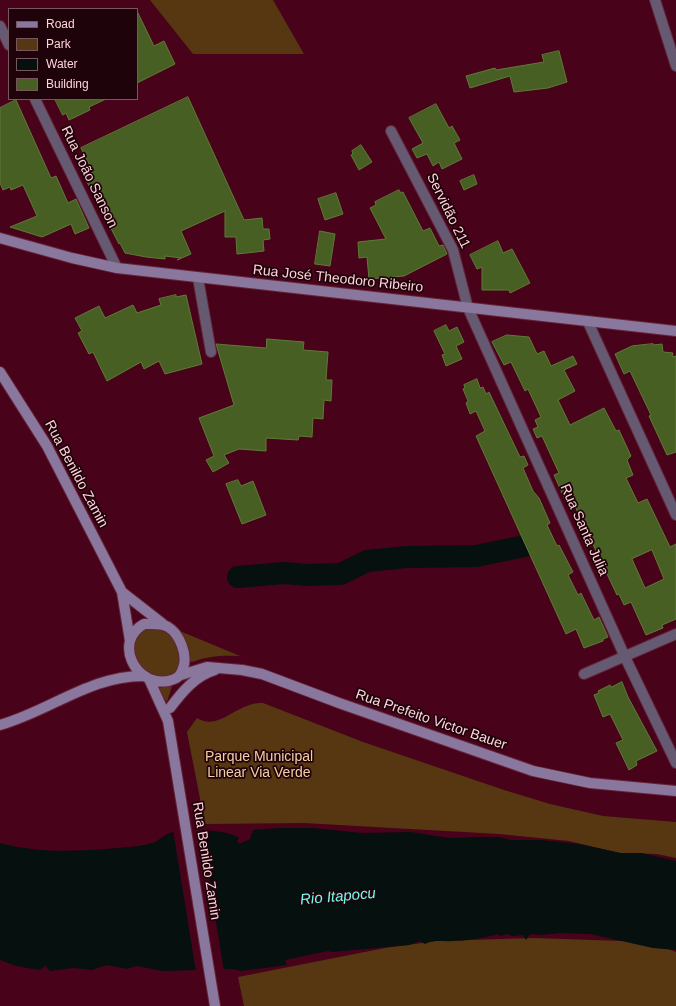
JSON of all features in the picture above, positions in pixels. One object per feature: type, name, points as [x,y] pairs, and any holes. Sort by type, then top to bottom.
[{"type":"main road","name":"Rua José Theodoro Ribeiro","points":[[0,238],[72,258],[117,268],[676,331]]},
{"type":"main road","name":"Rua Benildo Zamin","points":[[0,372],[47,446],[122,592],[130,641]]},
{"type":"main road","name":"Rua Benildo Zamin","points":[[122,592],[168,627]]},
{"type":"main road","points":[[0,725],[94,684],[127,676],[147,678],[163,682],[179,676],[184,666],[183,649],[179,640],[168,627],[155,624],[144,624],[134,631],[130,641],[130,655],[134,665],[147,678]]},
{"type":"main road","name":"Rua Prefeito Victor Bauer","points":[[179,676],[207,667],[262,674],[339,704],[534,771],[590,783],[676,791]]},
{"type":"main road","points":[[170,708],[185,688],[209,672],[221,668]]},
{"type":"main road","name":"Rua Benildo Zamin","points":[[168,721],[179,676]]},
{"type":"main road","name":"Rua Benildo Zamin","points":[[147,678],[168,721],[215,1006]]},
{"type":"street","points":[[655,0],[676,66]]},
{"type":"street","points":[[0,26],[8,43]]},
{"type":"street","name":"Rua João Sanson","points":[[35,100],[117,268]]},
{"type":"street","name":"Servidão 211","points":[[391,131],[453,250],[468,308]]},
{"type":"street","points":[[198,278],[211,352]]},
{"type":"street","name":"Rua Santa Julia","points":[[468,308],[625,657],[676,763]]},
{"type":"street","points":[[588,322],[676,515]]},
{"type":"street","points":[[584,674],[676,634]]},
{"type":"green space","points":[[150,0],[273,0],[304,54],[193,54]]},
{"type":"green space","points":[[151,627],[167,632],[176,642],[179,655],[178,671],[163,676],[147,675],[133,657],[135,642],[138,634]]},
{"type":"green space","points":[[175,629],[240,656],[215,656],[192,662],[189,661]]},
{"type":"green space","points":[[172,686],[167,702],[156,688]]},
{"type":"green space","name":"Parque Municipal Linear Via Verde","points":[[263,703],[363,742],[550,804],[603,816],[676,822],[676,858],[657,854],[619,853],[569,841],[499,834],[304,823],[205,824],[187,732],[197,718],[205,721],[213,721],[221,719],[245,706]]},
{"type":"green space","points":[[534,938],[651,942],[676,952],[676,1006],[244,1006],[238,977],[385,948],[437,941]]},
{"type":"water","name":"Rio Itapocu","points":[[313,828],[362,833],[411,832],[449,838],[499,837],[511,840],[541,840],[579,844],[621,853],[642,853],[676,861],[676,950],[653,948],[590,934],[560,933],[542,935],[532,934],[529,935],[526,940],[523,935],[512,936],[508,934],[501,936],[497,934],[481,938],[435,941],[425,944],[420,941],[409,945],[332,952],[328,951],[285,960],[287,965],[241,971],[232,969],[163,971],[137,966],[127,969],[107,965],[92,970],[74,968],[50,971],[46,966],[39,970],[16,966],[0,960],[0,843],[30,849],[74,851],[132,847],[155,842],[171,833],[199,830],[217,831],[233,835],[239,838],[237,841],[239,844],[250,839],[253,830]]},
{"type":"pier","points":[[201,829],[224,971],[196,972],[173,830]]},
{"type":"building","points":[[138,13],[154,46],[164,41],[175,64],[138,82]]},
{"type":"building","points":[[559,51],[567,82],[548,88],[514,92],[510,76],[470,88],[466,76],[495,68],[496,70],[544,62],[542,55]]},
{"type":"building","points":[[188,97],[244,220],[262,218],[263,229],[269,229],[270,239],[263,240],[264,251],[237,254],[236,237],[225,237],[225,211],[181,231],[191,254],[177,260],[181,258],[165,256],[165,259],[125,253],[84,176],[93,172],[81,148]]},
{"type":"building","points":[[16,100],[51,178],[56,176],[68,203],[76,199],[89,228],[75,234],[71,224],[42,237],[10,227],[37,216],[23,185],[11,190],[10,187],[3,190],[0,183],[0,108]]},
{"type":"building","points":[[56,100],[104,100],[89,107],[90,110],[69,120],[66,113],[63,115]]},
{"type":"building","points":[[436,104],[449,128],[452,126],[460,140],[454,143],[462,159],[442,169],[439,162],[433,166],[427,154],[417,158],[412,149],[423,143],[409,118]]},
{"type":"building","points":[[361,145],[372,162],[359,170],[351,155],[353,154],[352,151]]},
{"type":"building","points":[[474,175],[477,184],[464,190],[460,181]]},
{"type":"building","points":[[399,190],[401,193],[403,192],[423,231],[430,228],[439,246],[443,245],[447,254],[404,276],[369,279],[367,257],[359,258],[358,242],[386,239],[370,208],[376,205],[375,202]]},
{"type":"building","points":[[336,193],[343,214],[325,220],[318,199]]},
{"type":"building","points":[[320,231],[335,234],[330,266],[315,264]]},
{"type":"building","points":[[498,241],[503,253],[512,249],[530,283],[510,293],[509,290],[482,290],[482,267],[477,269],[470,255]]},
{"type":"building","points":[[176,295],[176,297],[186,295],[202,364],[165,374],[159,361],[144,369],[141,362],[107,381],[93,352],[89,354],[78,333],[82,331],[75,318],[99,306],[105,318],[133,305],[137,313],[161,305],[159,299]]},
{"type":"building","points":[[446,325],[449,331],[457,327],[464,342],[456,346],[462,359],[446,366],[442,355],[445,354],[434,331]]},
{"type":"building","points":[[507,335],[529,337],[537,354],[544,351],[551,366],[573,356],[577,364],[564,370],[575,391],[558,400],[570,425],[604,408],[616,431],[619,430],[631,456],[627,460],[633,475],[626,478],[638,503],[647,499],[670,547],[676,544],[676,619],[662,625],[663,628],[646,635],[631,602],[624,605],[619,594],[617,595],[572,500],[566,502],[554,475],[559,473],[542,436],[537,438],[533,429],[538,427],[535,420],[541,417],[528,389],[525,391],[511,362],[504,365],[492,342]],"holes":[[[652,550],[664,579],[645,588],[632,559]]]},
{"type":"building","points":[[267,339],[304,342],[303,350],[328,352],[326,380],[332,380],[331,401],[324,400],[323,419],[313,418],[312,437],[299,436],[298,440],[266,438],[266,451],[239,449],[224,455],[229,463],[213,472],[206,460],[214,456],[199,418],[234,405],[216,344],[266,348]]},
{"type":"building","points":[[662,344],[663,352],[673,353],[672,357],[676,356],[676,452],[667,455],[649,416],[651,415],[630,371],[624,374],[615,354],[632,346]]},
{"type":"building","points":[[477,379],[480,388],[483,387],[486,394],[489,392],[520,457],[524,456],[528,465],[523,468],[550,523],[547,525],[557,546],[559,545],[573,572],[568,575],[578,595],[581,593],[594,620],[599,617],[608,637],[603,639],[603,641],[584,648],[576,629],[566,634],[476,436],[485,431],[476,411],[470,414],[466,403],[468,401],[463,389],[465,388],[464,385]]},
{"type":"building","points":[[238,480],[241,486],[253,481],[266,515],[242,524],[226,484]]},
{"type":"building","points":[[622,682],[628,697],[657,751],[636,761],[637,765],[629,770],[616,743],[623,740],[610,714],[603,717],[594,695],[599,693],[598,691],[610,685],[611,687]]},
{"type":"waterway","points":[[238,577],[284,573],[307,575],[341,574],[367,561],[407,557],[476,556],[525,546]]}]
